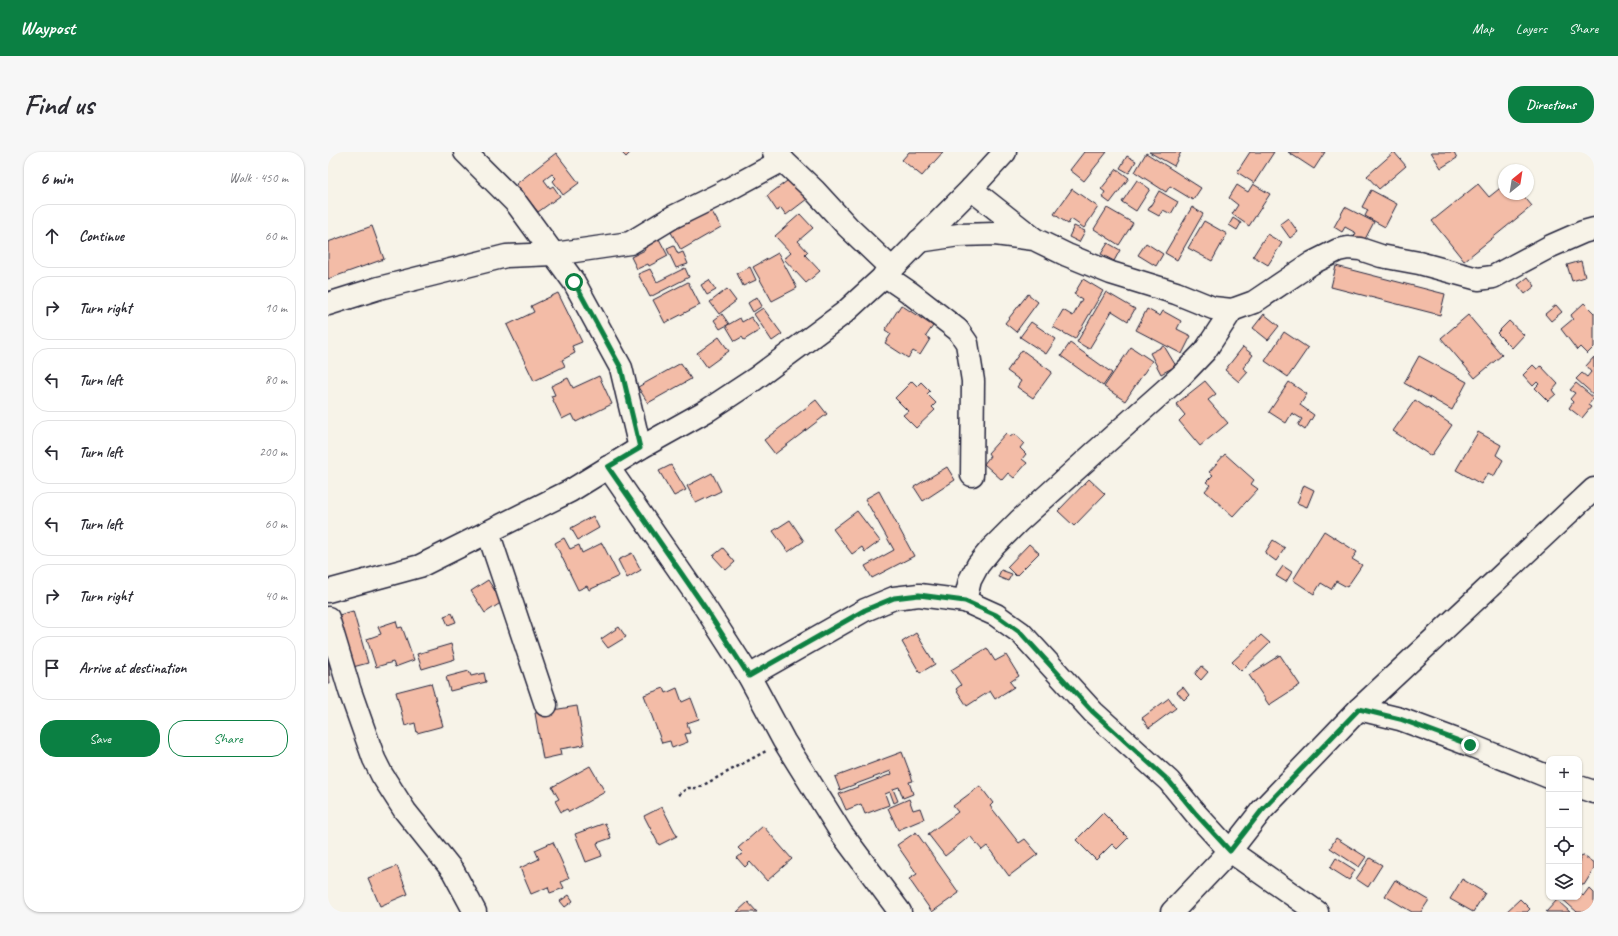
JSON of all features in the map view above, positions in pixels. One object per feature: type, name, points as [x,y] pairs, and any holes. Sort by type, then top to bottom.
[{"type":"street","points":[[465,152],[517,204],[574,282],[621,368],[640,448]]},
{"type":"street","points":[[328,304],[379,288],[506,256],[554,254],[630,243],[673,217],[720,194],[780,155],[814,190],[888,272],[909,292],[958,330],[967,343],[973,381],[972,475]]},
{"type":"street","points":[[329,585],[420,566],[570,492],[608,467],[708,410],[755,379],[844,313],[888,272],[971,189],[998,155]]},
{"type":"street","points":[[971,189],[1034,239],[1067,256],[1111,273],[1176,293],[1214,308],[1232,310],[1254,302],[1312,262],[1338,250],[1348,248],[1360,249],[1381,256],[1419,263],[1478,279],[1493,277],[1557,244],[1583,232],[1594,229]]},
{"type":"street","points":[[919,241],[959,234],[987,234],[1034,239]]},
{"type":"street","points":[[965,601],[970,580],[978,565],[991,549],[1075,470],[1182,375],[1205,351],[1232,310]]},
{"type":"street","points":[[608,467],[706,609],[749,676],[784,741],[842,834],[900,912]]},
{"type":"street","points":[[1172,912],[1230,851],[1262,810],[1359,709],[1594,489]]},
{"type":"street","points":[[488,532],[546,705]]},
{"type":"street","points":[[749,676],[865,610],[894,598],[919,595],[965,601],[996,615],[1021,633],[1093,712],[1169,781],[1196,814],[1230,851],[1317,912]]},
{"type":"street","points":[[328,618],[350,691],[374,759],[382,775],[405,811],[453,871],[475,912]]},
{"type":"street","points":[[1359,709],[1400,719],[1546,776]]},
{"type":"street","points":[[1582,788],[1594,792]]},
{"type":"path","points":[[678,795],[688,788],[698,788],[784,741]]},
{"type":"building","points":[[621,152],[631,152],[626,157]]},
{"type":"building","points":[[909,152],[943,152],[922,176],[902,160]]},
{"type":"building","points":[[1084,152],[1107,152],[1084,181],[1070,170]]},
{"type":"building","points":[[1149,152],[1181,152],[1174,166]]},
{"type":"building","points":[[1250,152],[1274,152],[1254,183],[1237,172]]},
{"type":"building","points":[[1288,152],[1325,152],[1314,169]]},
{"type":"building","points":[[1394,152],[1406,166],[1379,189],[1367,176]]},
{"type":"building","points":[[1431,152],[1454,152],[1457,158],[1441,168]]},
{"type":"building","points":[[556,153],[579,183],[563,195],[553,181],[556,178],[552,174],[544,180],[550,188],[553,186],[560,196],[538,212],[516,184]]},
{"type":"building","points":[[1146,153],[1201,188],[1193,200],[1170,186],[1166,192],[1135,172]]},
{"type":"building","points":[[1127,156],[1136,161],[1129,173],[1120,168]]},
{"type":"building","points":[[1117,169],[1129,178],[1110,203],[1102,197],[1105,192],[1101,189]]},
{"type":"building","points":[[791,178],[807,199],[786,215],[781,208],[777,211],[767,196]]},
{"type":"building","points":[[1137,180],[1150,189],[1136,211],[1122,202]]},
{"type":"building","points":[[1253,184],[1270,194],[1249,226],[1232,214],[1238,205],[1229,198],[1237,185],[1248,192]]},
{"type":"building","points":[[1478,184],[1489,197],[1498,190],[1498,200],[1527,200],[1532,206],[1464,261],[1432,221]]},
{"type":"building","points":[[1072,189],[1098,207],[1084,228],[1071,219],[1068,224],[1054,214]]},
{"type":"building","points":[[1371,190],[1397,204],[1385,227],[1365,216],[1368,210],[1362,207]]},
{"type":"building","points":[[1159,191],[1178,202],[1171,214],[1163,210],[1159,216],[1148,210]]},
{"type":"building","points":[[708,205],[721,227],[681,250],[668,227],[683,218],[687,224],[695,218],[693,214]]},
{"type":"building","points":[[1192,207],[1203,214],[1177,260],[1165,253]]},
{"type":"building","points":[[1345,207],[1374,222],[1363,243],[1353,238],[1356,233],[1345,227],[1342,232],[1334,227]]},
{"type":"building","points":[[1107,208],[1133,223],[1119,245],[1094,229]]},
{"type":"building","points":[[800,214],[813,228],[798,241],[808,252],[805,255],[820,271],[806,283],[784,259],[791,253],[775,236]]},
{"type":"building","points":[[1233,218],[1241,223],[1237,230],[1229,225]]},
{"type":"building","points":[[1288,218],[1298,232],[1290,238],[1280,224]]},
{"type":"building","points":[[1204,221],[1227,234],[1212,261],[1188,248]]},
{"type":"building","points":[[372,226],[384,259],[328,279],[328,242]]},
{"type":"building","points":[[1074,226],[1085,231],[1079,242],[1069,237]]},
{"type":"building","points":[[1267,234],[1282,243],[1268,265],[1253,256]]},
{"type":"building","points":[[658,237],[668,256],[649,266],[648,264],[637,269],[631,257],[645,250],[642,245]]},
{"type":"building","points":[[1108,243],[1120,250],[1114,261],[1101,254]]},
{"type":"building","points":[[1146,243],[1163,254],[1156,266],[1138,255]]},
{"type":"building","points":[[674,246],[678,254],[683,252],[688,264],[676,268],[667,249]]},
{"type":"building","points":[[778,253],[797,288],[772,301],[753,267]]},
{"type":"building","points":[[1581,261],[1585,277],[1572,281],[1567,265]]},
{"type":"building","points":[[1336,266],[1445,294],[1440,315],[1331,287]]},
{"type":"building","points":[[750,267],[756,280],[743,286],[737,273]]},
{"type":"building","points":[[685,268],[689,277],[650,297],[638,274],[650,269],[657,282]]},
{"type":"building","points":[[1528,277],[1535,286],[1525,294],[1518,285]]},
{"type":"building","points":[[1083,279],[1103,291],[1075,339],[1053,327],[1063,310],[1073,316],[1082,299],[1074,294]]},
{"type":"building","points":[[709,280],[716,290],[707,295],[701,285]]},
{"type":"building","points":[[688,282],[700,305],[665,323],[653,300]]},
{"type":"building","points":[[727,289],[736,301],[719,314],[710,302]]},
{"type":"building","points":[[1106,292],[1135,309],[1128,321],[1112,311],[1089,349],[1077,342]]},
{"type":"building","points":[[558,293],[582,342],[572,346],[575,353],[562,360],[565,366],[534,381],[507,325],[534,312],[531,306]]},
{"type":"building","points":[[1028,294],[1038,302],[1016,332],[1005,323]]},
{"type":"building","points":[[757,297],[762,306],[753,312],[748,303]]},
{"type":"building","points":[[1584,303],[1594,313],[1594,347],[1587,354],[1580,347],[1577,350],[1561,329],[1573,319],[1571,315]]},
{"type":"building","points":[[901,305],[933,326],[926,336],[930,339],[920,355],[913,351],[908,358],[885,343],[891,334],[885,330]]},
{"type":"building","points":[[1556,305],[1562,312],[1551,321],[1545,314]]},
{"type":"building","points":[[763,308],[782,334],[772,341],[754,314]]},
{"type":"building","points":[[1147,309],[1160,316],[1163,311],[1181,321],[1177,329],[1191,336],[1182,354],[1136,330]]},
{"type":"building","points":[[722,314],[729,324],[720,329],[714,320]]},
{"type":"building","points":[[1264,314],[1279,326],[1268,340],[1253,328]]},
{"type":"building","points":[[1468,315],[1502,355],[1475,378],[1441,338]]},
{"type":"building","points":[[751,317],[760,330],[744,340],[742,337],[735,341],[726,326],[740,318],[742,322]]},
{"type":"building","points":[[1509,321],[1524,335],[1512,348],[1497,333]]},
{"type":"building","points":[[1031,322],[1056,339],[1046,354],[1020,337]]},
{"type":"building","points":[[1284,332],[1308,348],[1288,377],[1265,361]]},
{"type":"building","points":[[719,337],[729,351],[707,367],[697,353]]},
{"type":"building","points":[[1070,343],[1112,373],[1103,386],[1061,356]]},
{"type":"building","points":[[1164,346],[1176,366],[1161,374],[1150,353]]},
{"type":"building","points":[[1131,347],[1152,361],[1125,401],[1104,387]]},
{"type":"building","points":[[1243,347],[1253,355],[1243,368],[1248,372],[1239,382],[1225,370]]},
{"type":"building","points":[[1022,350],[1052,372],[1033,398],[1017,387],[1021,381],[1007,371]]},
{"type":"building","points":[[1419,356],[1467,382],[1452,410],[1404,383]]},
{"type":"building","points":[[1594,357],[1594,395],[1576,379],[1582,373],[1587,377],[1591,372],[1586,366]]},
{"type":"building","points":[[681,363],[691,379],[648,403],[638,387]]},
{"type":"building","points":[[1533,365],[1537,369],[1541,366],[1558,384],[1553,390],[1556,394],[1548,401],[1535,388],[1539,384],[1537,382],[1533,386],[1523,375]]},
{"type":"building","points":[[599,376],[612,404],[576,422],[572,414],[562,419],[551,396],[555,395],[551,386],[568,378],[573,388]]},
{"type":"building","points":[[912,381],[917,386],[921,382],[930,391],[927,394],[936,403],[932,407],[935,410],[916,428],[903,415],[908,411],[895,398]]},
{"type":"building","points":[[1205,381],[1216,394],[1208,400],[1228,423],[1200,446],[1179,421],[1185,415],[1176,404]]},
{"type":"building","points":[[1289,382],[1307,394],[1300,405],[1314,415],[1305,430],[1298,425],[1302,419],[1292,413],[1286,423],[1269,412]]},
{"type":"building","points":[[1576,383],[1594,398],[1588,405],[1591,407],[1582,418],[1569,408],[1573,402],[1570,399],[1575,393],[1570,390]]},
{"type":"building","points":[[816,400],[827,414],[775,454],[764,440]]},
{"type":"building","points":[[1415,400],[1452,425],[1431,456],[1393,431]]},
{"type":"building","points":[[1478,432],[1501,445],[1496,455],[1503,460],[1494,476],[1488,473],[1481,484],[1456,470]]},
{"type":"building","points":[[1006,433],[1010,437],[1014,434],[1024,443],[1020,448],[1026,454],[1022,459],[1027,463],[1014,478],[1008,473],[1002,480],[984,464],[990,456],[988,453]]},
{"type":"building","points":[[1225,454],[1254,480],[1251,484],[1258,489],[1233,516],[1205,491],[1210,485],[1206,482],[1213,475],[1209,472]]},
{"type":"building","points":[[671,465],[686,490],[674,496],[659,471]]},
{"type":"building","points":[[947,467],[955,480],[923,501],[914,487]]},
{"type":"building","points":[[712,473],[721,491],[696,503],[687,486]]},
{"type":"building","points":[[1089,479],[1105,494],[1074,526],[1058,511]]},
{"type":"building","points":[[1304,485],[1314,490],[1307,507],[1297,503]]},
{"type":"building","points":[[879,491],[914,556],[872,578],[865,566],[894,550],[865,499]]},
{"type":"building","points":[[857,511],[880,541],[865,552],[862,547],[852,554],[833,529]]},
{"type":"building","points":[[593,516],[599,528],[578,540],[571,528]]},
{"type":"building","points":[[790,520],[804,541],[788,552],[773,531]]},
{"type":"building","points":[[1324,531],[1357,552],[1352,559],[1362,565],[1347,587],[1336,581],[1331,589],[1321,583],[1314,594],[1293,580]]},
{"type":"building","points":[[564,538],[570,549],[579,545],[582,553],[602,543],[619,576],[589,590],[587,586],[578,590],[555,543]]},
{"type":"building","points":[[1273,540],[1285,548],[1276,561],[1265,553]]},
{"type":"building","points":[[1029,544],[1039,553],[1016,576],[1007,567]]},
{"type":"building","points":[[723,548],[735,562],[726,570],[713,556]]},
{"type":"building","points":[[632,553],[641,570],[627,578],[618,560]]},
{"type":"building","points":[[1283,566],[1292,572],[1286,582],[1276,576]]},
{"type":"building","points":[[1001,570],[1012,574],[1008,581],[998,577]]},
{"type":"building","points":[[488,580],[502,602],[485,613],[471,591]]},
{"type":"building","points":[[353,611],[368,663],[353,667],[339,615]]},
{"type":"building","points":[[452,613],[456,622],[448,625],[444,616]]},
{"type":"building","points":[[396,621],[398,628],[402,627],[414,660],[395,667],[393,662],[376,667],[367,639],[381,634],[378,627]]},
{"type":"building","points":[[619,627],[626,637],[608,648],[601,639]]},
{"type":"building","points":[[916,633],[935,664],[920,673],[902,642]]},
{"type":"building","points":[[1261,635],[1270,643],[1241,671],[1232,662]]},
{"type":"building","points":[[451,644],[455,659],[422,669],[417,654]]},
{"type":"building","points":[[987,648],[995,661],[1006,655],[1019,676],[1010,682],[1014,687],[995,699],[990,691],[967,706],[956,689],[961,685],[951,670]]},
{"type":"building","points":[[328,649],[330,684],[328,684]]},
{"type":"building","points":[[1280,655],[1300,685],[1269,705],[1249,675]]},
{"type":"building","points":[[1201,666],[1208,672],[1201,680],[1195,674]]},
{"type":"building","points":[[469,671],[471,676],[484,673],[486,682],[450,691],[446,677]]},
{"type":"building","points":[[431,683],[443,726],[417,733],[415,723],[405,726],[396,692]]},
{"type":"building","points":[[1183,687],[1189,695],[1184,700],[1177,692]]},
{"type":"building","points":[[664,688],[666,693],[677,688],[682,702],[691,698],[699,719],[687,723],[690,733],[685,734],[688,742],[672,748],[670,741],[662,743],[644,695]]},
{"type":"building","points":[[1169,698],[1176,708],[1149,728],[1142,718]]},
{"type":"building","points":[[577,706],[584,745],[560,749],[561,755],[543,759],[535,713]]},
{"type":"building","points":[[902,752],[913,781],[909,782],[913,794],[903,798],[899,787],[893,789],[898,801],[894,803],[890,792],[885,794],[889,805],[865,814],[861,804],[846,810],[839,794],[892,774],[891,771],[840,790],[835,777]]},
{"type":"building","points":[[590,766],[605,792],[569,812],[567,809],[561,812],[555,801],[559,799],[552,787]]},
{"type":"building","points":[[980,786],[993,803],[990,806],[1019,843],[1025,839],[1038,854],[1009,876],[987,846],[982,850],[970,836],[945,856],[928,834],[958,812],[953,806]]},
{"type":"building","points":[[909,799],[913,810],[920,808],[924,819],[898,830],[888,808]]},
{"type":"building","points":[[662,807],[677,836],[659,845],[644,816]]},
{"type":"building","points":[[1103,813],[1128,838],[1117,849],[1112,844],[1096,860],[1076,840]]},
{"type":"building","points":[[605,823],[611,838],[597,843],[602,856],[586,862],[575,834]]},
{"type":"building","points":[[763,826],[792,859],[767,881],[750,862],[745,867],[737,858],[743,853],[738,848]]},
{"type":"building","points":[[916,832],[959,893],[932,912],[909,879],[917,874],[897,845]]},
{"type":"building","points":[[1336,838],[1366,857],[1359,867],[1330,848]]},
{"type":"building","points":[[553,842],[569,878],[561,882],[564,888],[550,893],[548,887],[531,894],[520,868],[539,859],[535,850]]},
{"type":"building","points":[[1582,855],[1594,863],[1594,869],[1584,885],[1582,884]]},
{"type":"building","points":[[1336,858],[1355,870],[1349,880],[1330,868]]},
{"type":"building","points":[[1370,858],[1382,865],[1368,887],[1356,879]]},
{"type":"building","points":[[397,866],[408,894],[380,906],[368,878]]},
{"type":"building","points":[[1462,879],[1485,893],[1473,912],[1450,899]]},
{"type":"building","points":[[1395,880],[1429,900],[1421,912],[1412,912],[1385,896]]},
{"type":"building","points":[[1589,888],[1594,893],[1594,912],[1577,912],[1563,900],[1582,900],[1582,895],[1583,896]]},
{"type":"building","points":[[569,895],[573,901],[565,907],[560,901]]},
{"type":"building","points":[[1520,899],[1530,909],[1527,912],[1506,912]]},
{"type":"building","points":[[1557,900],[1570,912],[1546,912]]},
{"type":"building","points":[[748,902],[757,912],[737,912]]},
{"type":"route","points":[[574,282],[621,368],[640,448],[608,467],[706,609],[749,676],[865,610],[894,598],[919,595],[965,601],[996,615],[1021,633],[1093,712],[1169,781],[1196,814],[1230,851],[1262,810],[1359,709],[1400,719],[1470,745]]}]
